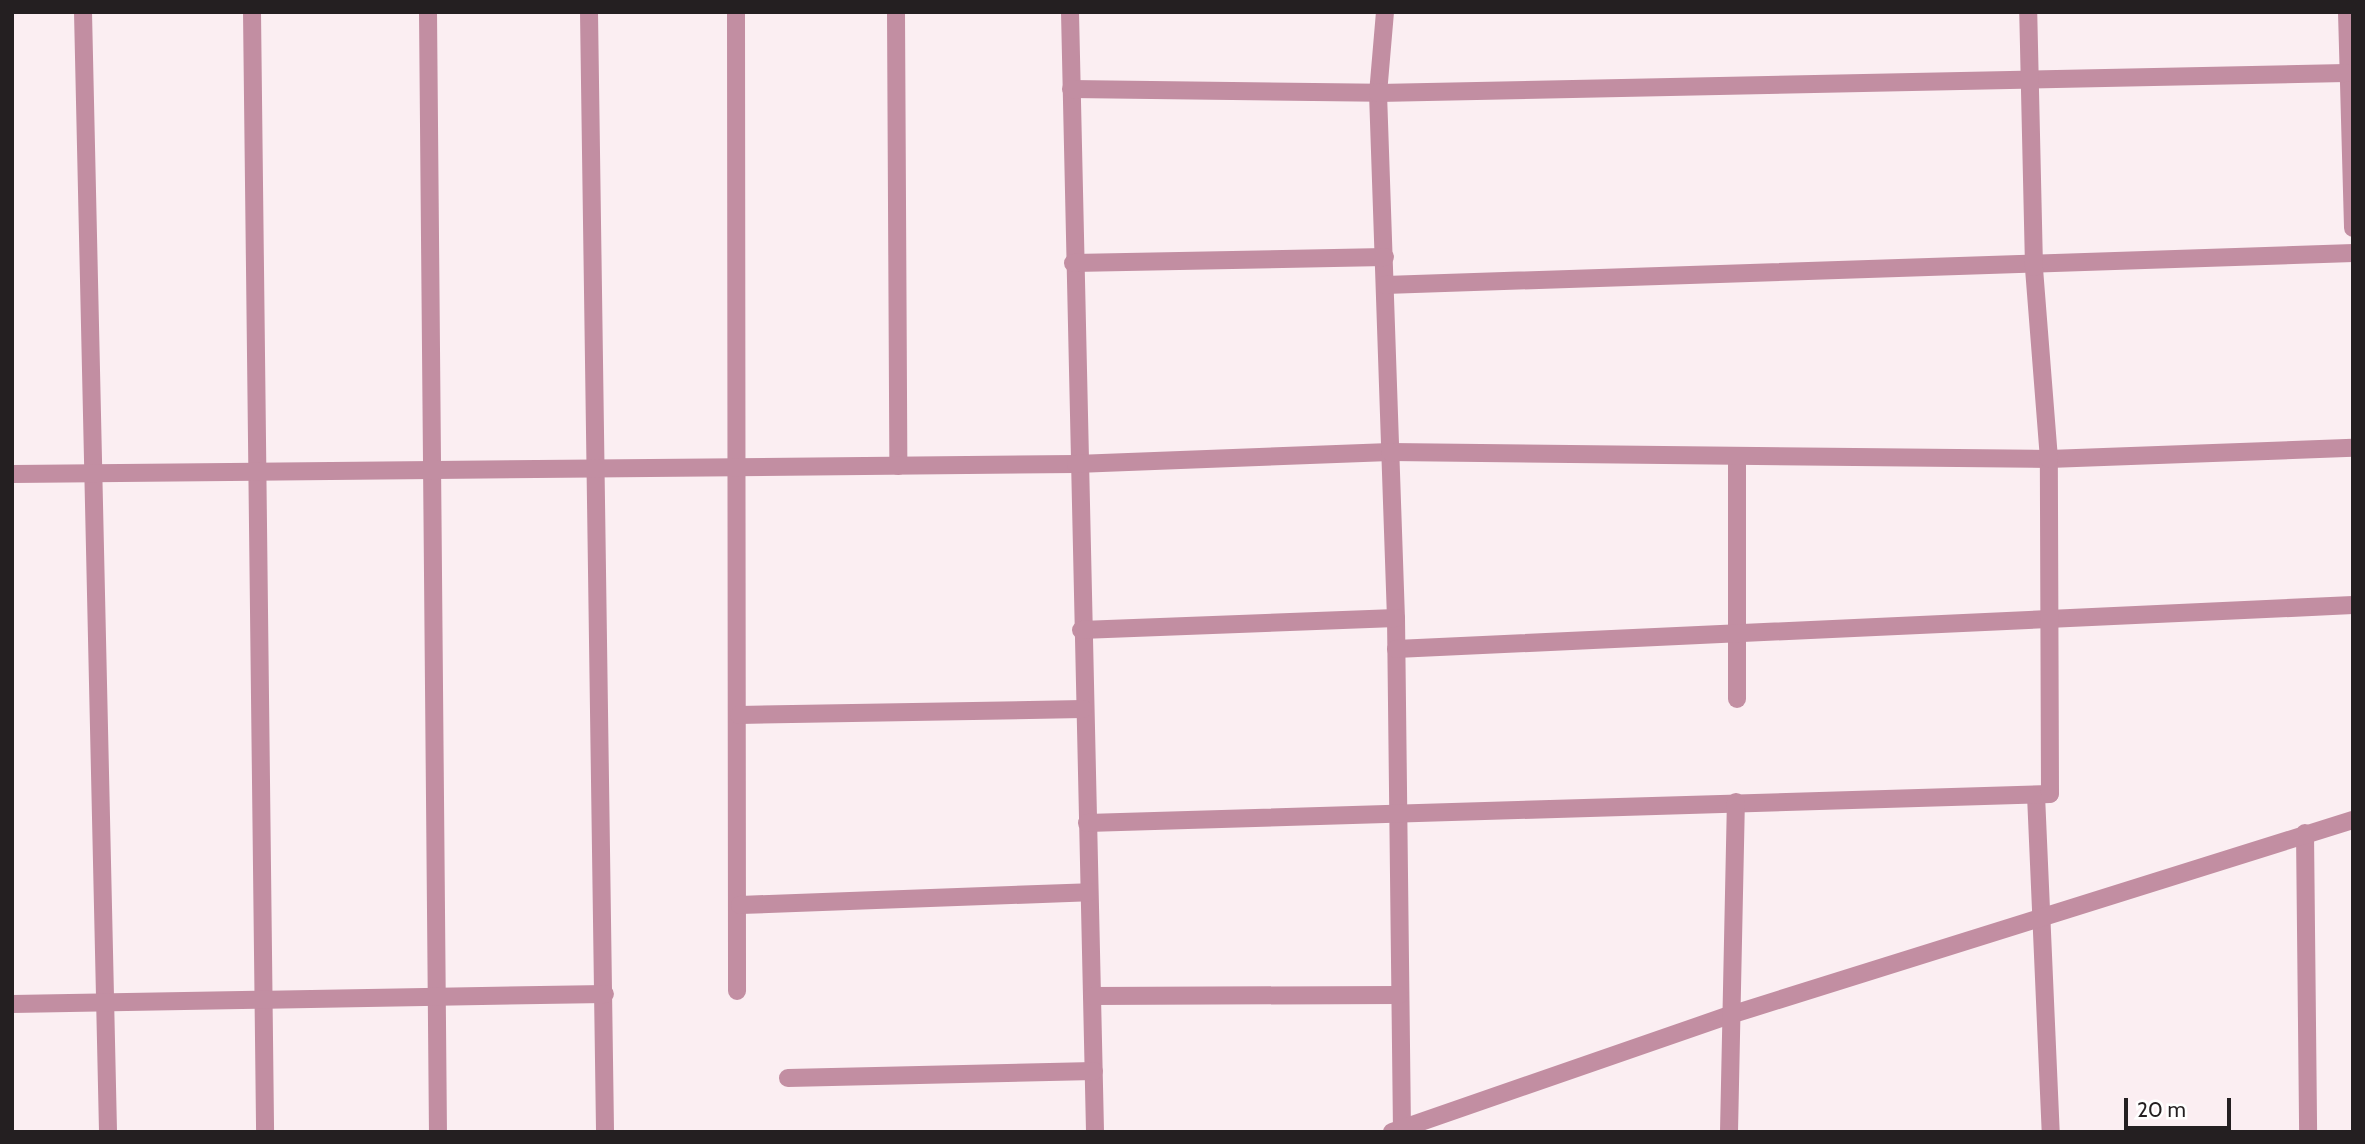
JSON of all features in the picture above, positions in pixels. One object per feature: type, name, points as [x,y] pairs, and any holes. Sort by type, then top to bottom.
[{"type":"street","points":[[83,12],[108,1132]]},
{"type":"street","points":[[252,12],[265,1132]]},
{"type":"street","points":[[428,12],[438,1132]]},
{"type":"street","points":[[589,12],[592,469],[605,994],[605,1132]]},
{"type":"street","points":[[736,12],[740,905],[737,991]]},
{"type":"street","points":[[896,12],[898,466]]},
{"type":"street","points":[[1070,12],[1076,464],[1095,1132]]},
{"type":"street","points":[[1385,12],[1378,93],[1396,618],[1399,811],[1398,1131],[1727,1016],[2353,820]]},
{"type":"street","points":[[1087,823],[1399,811],[2050,794],[2053,617],[2049,458],[2034,267],[2028,12]]},
{"type":"street","points":[[2347,12],[2346,74],[2353,228]]},
{"type":"street","points":[[1071,89],[1378,93],[2030,83],[2346,74]]},
{"type":"street","points":[[1385,285],[2034,267],[2353,253]]},
{"type":"street","points":[[1073,263],[1385,257]]},
{"type":"street","points":[[12,474],[1076,464],[1390,452],[1737,459],[2049,458],[2353,448]]},
{"type":"street","points":[[1737,459],[1737,699]]},
{"type":"street","points":[[1396,649],[1737,630],[2353,605]]},
{"type":"street","points":[[1081,630],[1396,618]]},
{"type":"street","points":[[738,715],[1083,709]]},
{"type":"street","points":[[2036,795],[2051,1132]]},
{"type":"street","points":[[1729,1132],[1727,1016],[1735,802]]},
{"type":"street","points":[[2305,833],[2308,1132]]},
{"type":"street","points":[[740,905],[1089,892]]},
{"type":"street","points":[[12,1004],[605,994]]},
{"type":"street","points":[[1092,996],[1399,996]]},
{"type":"street","points":[[788,1078],[1094,1071]]}]
